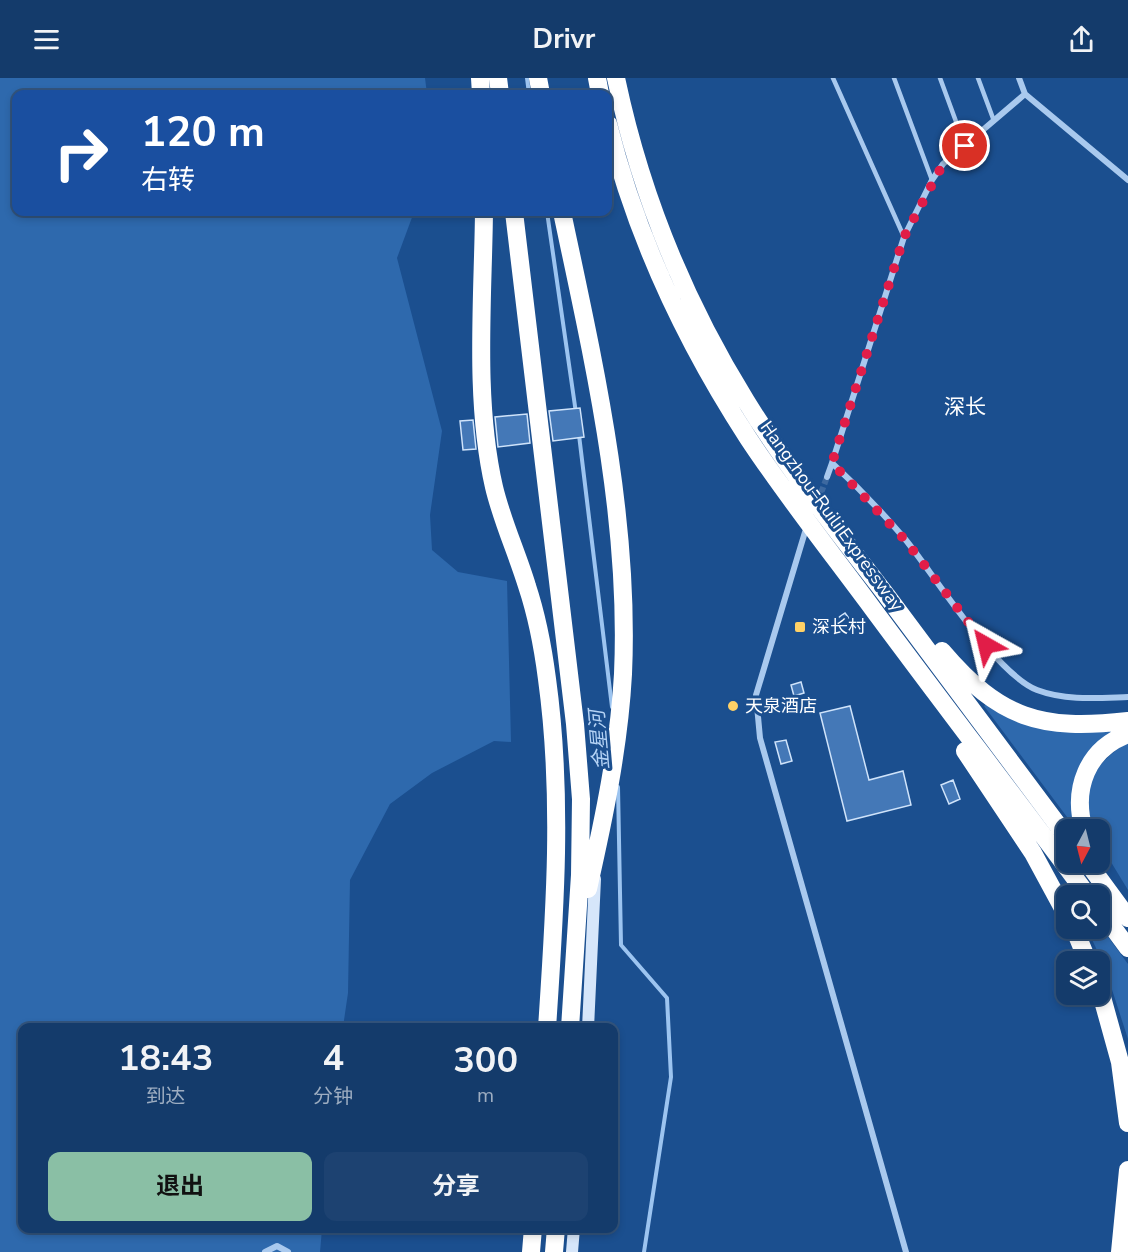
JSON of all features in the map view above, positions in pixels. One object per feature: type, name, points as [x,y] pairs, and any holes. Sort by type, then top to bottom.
[{"type":"highway","name":"Hangzhou–Ruili Expressway","points":[[616,78],[648,196],[698,315],[764,429],[1056,823]]},
{"type":"highway","name":"Hangzhou–Ruili Expressway","points":[[612,137],[642,233],[697,352],[768,467],[1080,885]]},
{"type":"highway","points":[[484,216],[482,339],[487,433],[494,486],[538,624],[547,679],[556,793],[556,894],[547,1023]]},
{"type":"highway","points":[[513,216],[575,724],[581,799],[576,943],[570,1023]]},
{"type":"highway","points":[[563,216],[602,406],[620,546],[624,635],[621,706],[614,761],[576,943]]},
{"type":"highway","points":[[876,582],[970,682],[994,701],[1016,713],[1058,725],[1128,721]]},
{"type":"highway","points":[[901,647],[961,745],[1033,853],[1056,896]]},
{"type":"highway","points":[[1082,819],[1079,802],[1087,768],[1101,750],[1128,734]]},
{"type":"highway","points":[[1095,873],[1128,918]]},
{"type":"highway","points":[[1107,873],[1128,906]]},
{"type":"highway","points":[[1110,924],[1128,948]]},
{"type":"highway","points":[[552,943],[576,943]]},
{"type":"highway","points":[[1104,1005],[1118,1052],[1128,1123]]},
{"type":"highway","points":[[1120,1252],[1128,1170]]},
{"type":"highway","points":[[531,1252],[533,1233]]},
{"type":"highway","points":[[554,1252],[556,1233]]},
{"type":"street","points":[[1019,78],[1025,94],[1128,180]]},
{"type":"street","points":[[827,477],[904,237],[933,180],[943,164],[1025,94]]},
{"type":"street","points":[[832,463],[905,540],[986,645],[1016,675],[1035,690],[1064,697],[1128,697]]},
{"type":"street","points":[[805,532],[756,695],[760,738],[906,1252]]},
{"type":"street","points":[[588,1023],[596,853]]},
{"type":"street","points":[[572,1252],[574,1233]]},
{"type":"street","points":[[265,1252],[277,1245],[288,1252]]},
{"type":"lane","points":[[833,78],[904,237]]},
{"type":"lane","points":[[894,78],[933,180]]},
{"type":"lane","points":[[940,78],[965,146]]},
{"type":"lane","points":[[978,78],[994,121]]},
{"type":"shaded area","points":[[0,78],[425,78],[426,90],[12,90],[12,216],[413,216],[397,258],[442,431],[430,515],[432,550],[458,572],[507,581],[511,742],[494,741],[432,773],[390,804],[350,880],[348,993],[344,1023],[18,1023],[18,1233],[322,1233],[320,1252],[0,1252]]},
{"type":"shaded area","points":[[986,704],[1113,731],[1091,751],[1078,819],[1069,819],[984,706]]},
{"type":"shaded area","points":[[1128,742],[1128,890],[1110,860],[1110,819],[1090,819],[1089,814],[1089,789],[1092,778],[1115,751]]},
{"type":"shaded area","points":[[1092,939],[1110,939],[1128,964],[1128,1039],[1110,984],[1110,951],[1097,951]]},
{"type":"building","points":[[580,408],[584,437],[553,441],[549,411]]},
{"type":"building","points":[[527,414],[530,443],[498,447],[495,417]]},
{"type":"building","points":[[473,420],[476,449],[463,450],[460,421]]},
{"type":"building","points":[[845,613],[851,621],[841,628],[835,620]]},
{"type":"building","points":[[801,682],[804,693],[794,696],[791,685]]},
{"type":"building","points":[[850,706],[869,780],[903,771],[911,805],[847,821],[820,713]]},
{"type":"building","points":[[786,740],[792,761],[781,764],[775,742]]},
{"type":"building","points":[[953,780],[960,799],[949,804],[941,785]]},
{"type":"waterway","name":"金星河","points":[[527,78],[528,90]]},
{"type":"waterway","name":"金星河","points":[[548,216],[576,413]]},
{"type":"waterway","name":"金星河","points":[[579,435],[612,707]]},
{"type":"waterway","name":"金星河","points":[[618,787],[621,945],[667,998],[671,1077],[644,1252]]},
{"type":"tunnel","points":[[818,501],[827,477]]},
{"type":"place","name":"深长村","points":[[800,627]]},
{"type":"place","name":"天泉酒店","points":[[733,706]]},
{"type":"district","name":"深长","points":[[965,407]]},
{"type":"route","points":[[965,146],[943,164],[904,237],[832,463],[869,499],[905,540],[986,645]]}]
